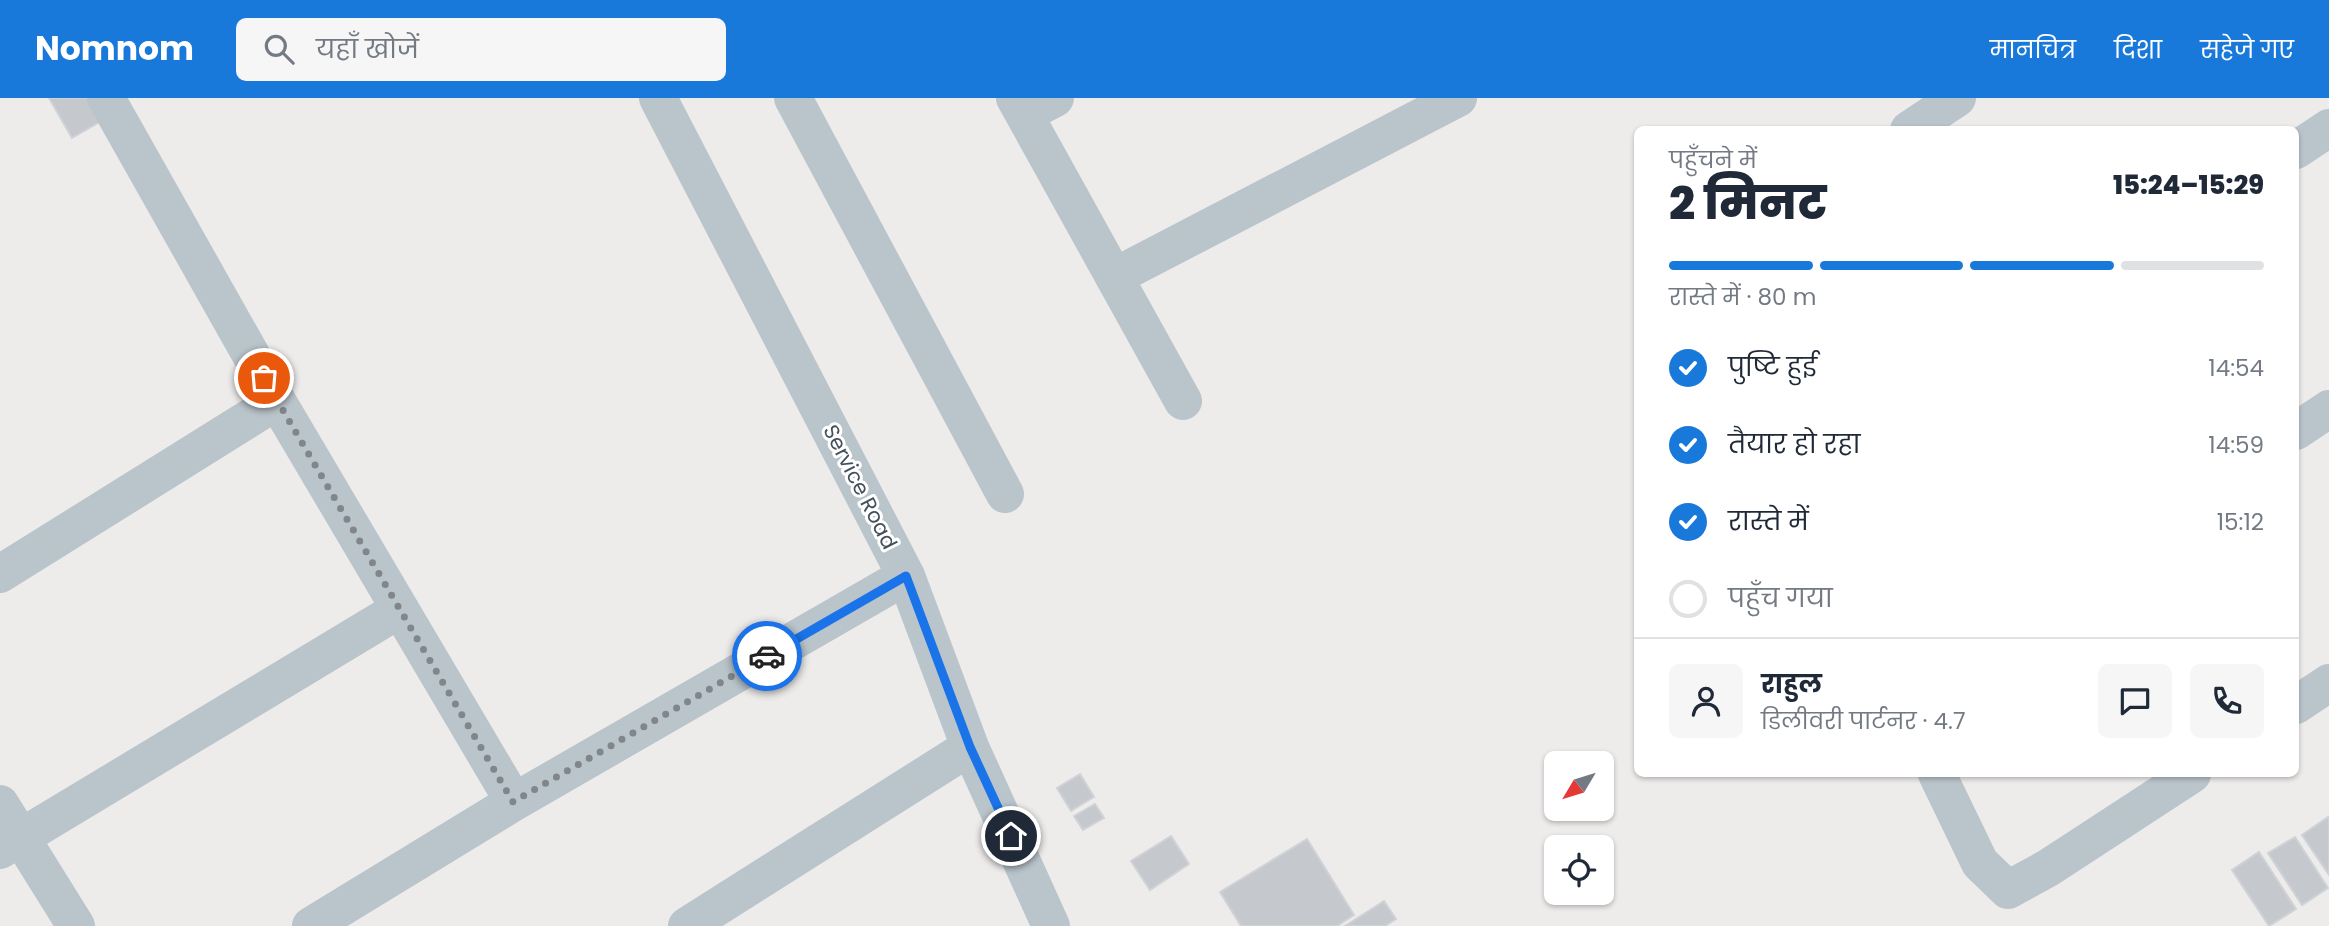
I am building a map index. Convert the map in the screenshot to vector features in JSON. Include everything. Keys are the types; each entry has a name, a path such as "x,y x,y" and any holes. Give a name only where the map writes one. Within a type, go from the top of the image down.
{"street":[{"path":"106,98 277,401 513,802"},
{"path":"793,98 1005,494"},
{"path":"1114,276 1458,98"},
{"path":"1915,126 1957,98"},
{"path":"1032,103 1114,276 1184,401"},
{"name":"Service Road","path":"671,108 906,576 970,747 1051,926"},
{"path":"2299,148 2329,128"},
{"path":"0,574 277,401"},
{"path":"2299,429 2329,409"},
{"path":"311,926 513,802 906,576"},
{"path":"10,843 400,609"},
{"path":"2299,703 2329,683"},
{"path":"687,926 970,747"},
{"path":"1938,777 1980,863 2008,890 2048,868 2187,777"},
{"path":"0,804 10,843 76,926"}],"building":[{"path":"49,98 93,98 105,119 72,138"},
{"path":"1080,774 1094,797 1071,811 1057,788"},
{"path":"1095,804 1104,818 1083,830 1074,816"},
{"path":"2328,817 2329,819 2329,875 2302,835"},
{"path":"1171,836 1189,864 1150,890 1131,861"},
{"path":"2295,837 2328,888 2302,905 2268,853"},
{"path":"1307,839 1354,915 1337,926 1241,926 1220,892"},
{"path":"2259,852 2296,909 2269,926 2232,870"},
{"path":"1384,901 1396,919 1385,926 1345,926"}],"way so far":[{"path":"264,378 513,802 767,656"}],"route":[{"path":"767,656 906,576 970,747 1011,836"}]}
